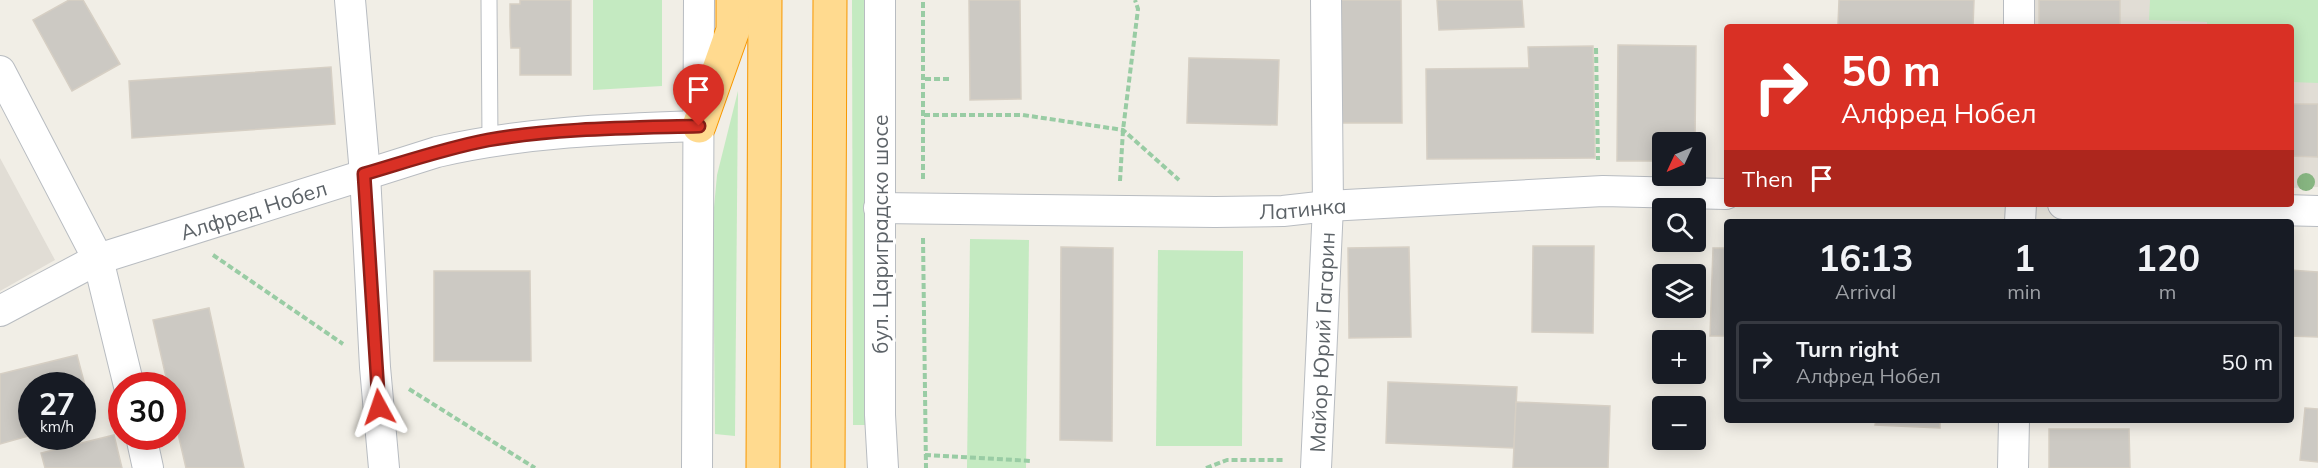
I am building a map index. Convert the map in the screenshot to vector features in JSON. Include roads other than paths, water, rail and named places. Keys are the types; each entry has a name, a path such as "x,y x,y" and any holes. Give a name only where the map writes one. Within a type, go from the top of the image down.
{"highway":[{"path":"699,126 733,30 733,0"},
{"path":"763,468 765,0"},
{"path":"828,468 830,0"}],"street":[{"path":"351,0 375,367 384,468"},
{"path":"697,468 699,0"},
{"name":"бул. Цариградско шосе","path":"880,0 880,415 884,468"},
{"name":"Майор Юрий Гагарин","path":"1316,464 1328,206 1326,0"},
{"path":"2019,0 2019,24"},
{"path":"0,71 98,259 126,372"},
{"name":"Алфред Нобел","path":"0,311 98,259 437,152 489,140 592,130 699,126"},
{"name":"Латинка","path":"879,208 1283,211 1328,206 1603,191 1724,194"},
{"path":"2172,207 2318,211"},
{"path":"2013,468 2014,423"},
{"path":"144,450 148,468"}],"lane":[{"path":"489,0 489,140"}]}
